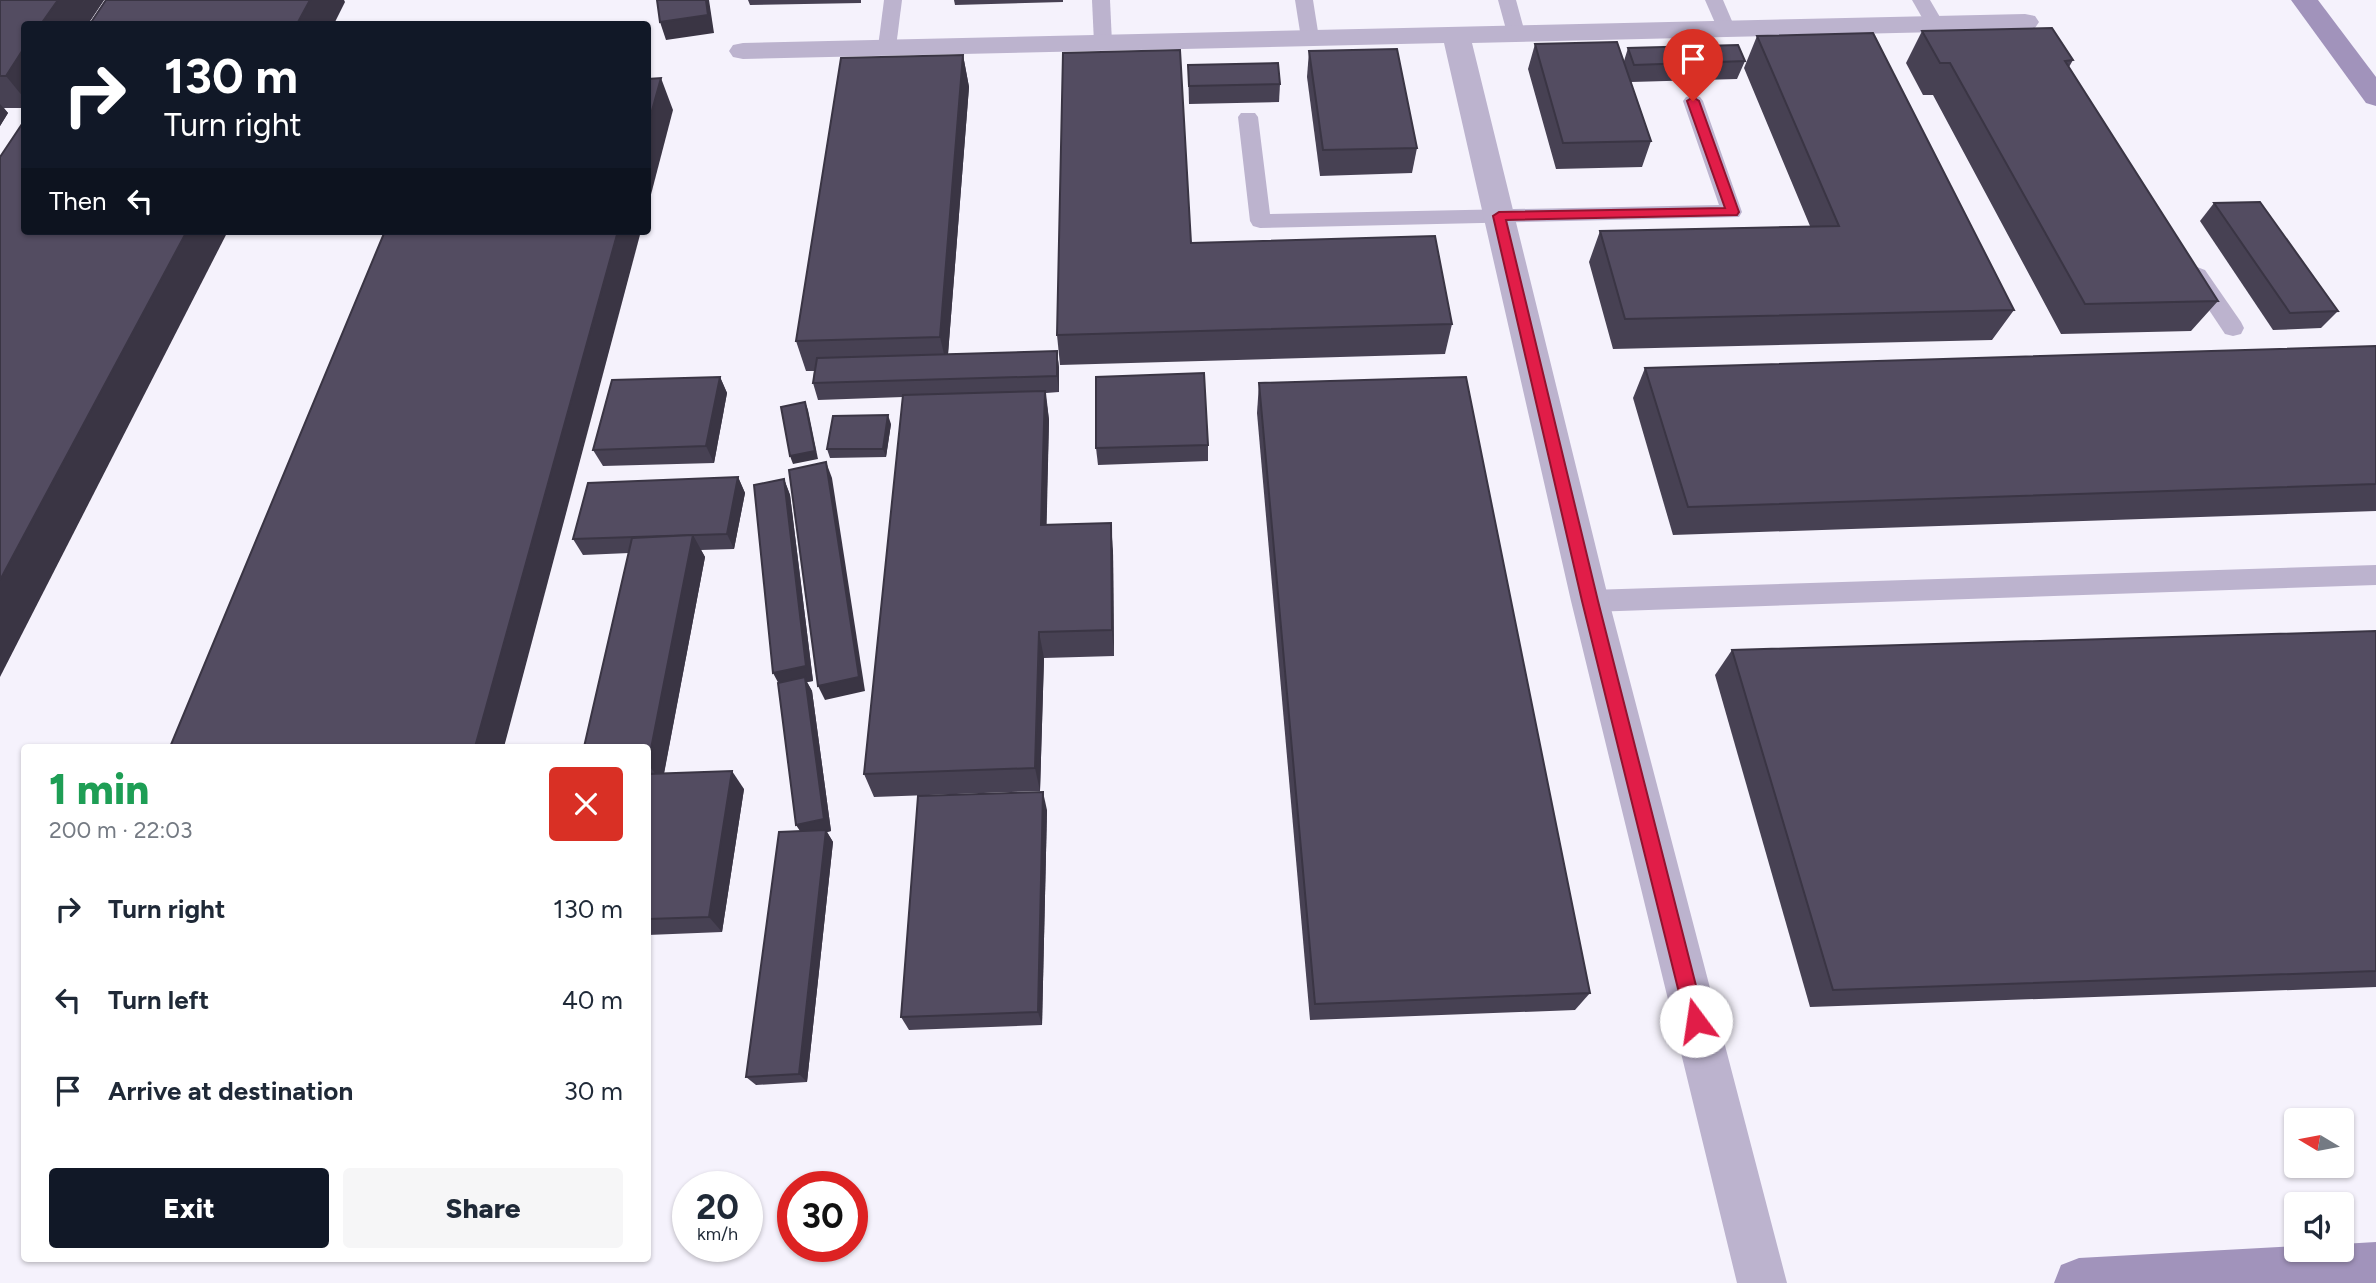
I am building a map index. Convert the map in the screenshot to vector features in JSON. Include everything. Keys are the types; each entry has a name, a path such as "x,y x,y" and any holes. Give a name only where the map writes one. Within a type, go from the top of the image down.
{"main road":[{"path":"2304,0 2376,97"},
{"path":"2079,1283 2376,1268"}],"street":[{"path":"743,51 1726,28 1928,12 2025,22"},
{"path":"1456,34 1590,601 1762,1283"}],"lane":[{"path":"887,47 893,0"},
{"path":"1101,0 1103,43"},
{"path":"1304,0 1310,38"},
{"path":"1507,0 1516,33"},
{"path":"1714,0 1726,28"},
{"path":"2025,22 2040,44"},
{"path":"1248,117 1260,221 1732,212 1693,101"},
{"path":"2186,260 2233,328"},
{"path":"1590,601 2376,575"}],"building":[{"path":"0,0 58,0 43,21 21,21 21,53 6,76 0,76"},
{"path":"106,0 310,0 299,21 92,21"},
{"path":"657,0 706,0 708,15 660,22"},
{"path":"2052,28 2073,60 2065,61 2218,301 2085,304 1950,63 1940,63 1922,31"},
{"path":"1873,33 2014,310 1625,319 1600,231 1839,226 1757,36"},
{"path":"1617,42 1651,141 1563,143 1535,44"},
{"path":"1738,45 1745,61 1634,65 1628,48"},
{"path":"1397,49 1417,148 1323,150 1309,51"},
{"path":"1180,50 1191,243 1435,236 1452,324 1057,335 1063,53"},
{"path":"963,55 940,337 796,341 841,58"},
{"path":"1278,63 1280,84 1189,86 1188,65"},
{"path":"661,78 651,114 651,79"},
{"path":"21,126 21,235 185,235 0,580 0,157"},
{"path":"2260,202 2338,311 2290,313 2214,203"},
{"path":"383,235 617,235 476,744 171,744"},
{"path":"2376,346 2376,484 1688,507 1645,368"},
{"path":"1057,351 1057,376 813,383 817,358"},
{"path":"1204,373 1208,445 1096,448 1096,377"},
{"path":"720,377 706,446 593,450 612,380"},
{"path":"1466,377 1590,993 1315,1004 1259,383"},
{"path":"1045,391 1041,525 1111,523 1112,630 1039,632 1035,768 864,774 903,395"},
{"path":"805,402 815,451 790,456 781,407"},
{"path":"888,415 883,449 827,449 833,416"},
{"path":"826,462 859,677 818,686 789,470"},
{"path":"738,477 727,534 573,539 588,483"},
{"path":"784,479 806,666 773,673 754,485"},
{"path":"693,535 651,749 651,744 585,744 632,538"},
{"path":"2376,631 2376,971 1833,990 1732,650"},
{"path":"805,677 824,819 796,825 778,683"},
{"path":"732,771 709,917 651,919 651,774"},
{"path":"1043,792 1038,1012 901,1017 918,796"},
{"path":"826,830 799,1074 746,1077 779,832"}],"route":[{"path":"1693,101 1732,212 1499,216 1590,601 1696,1021"}]}
